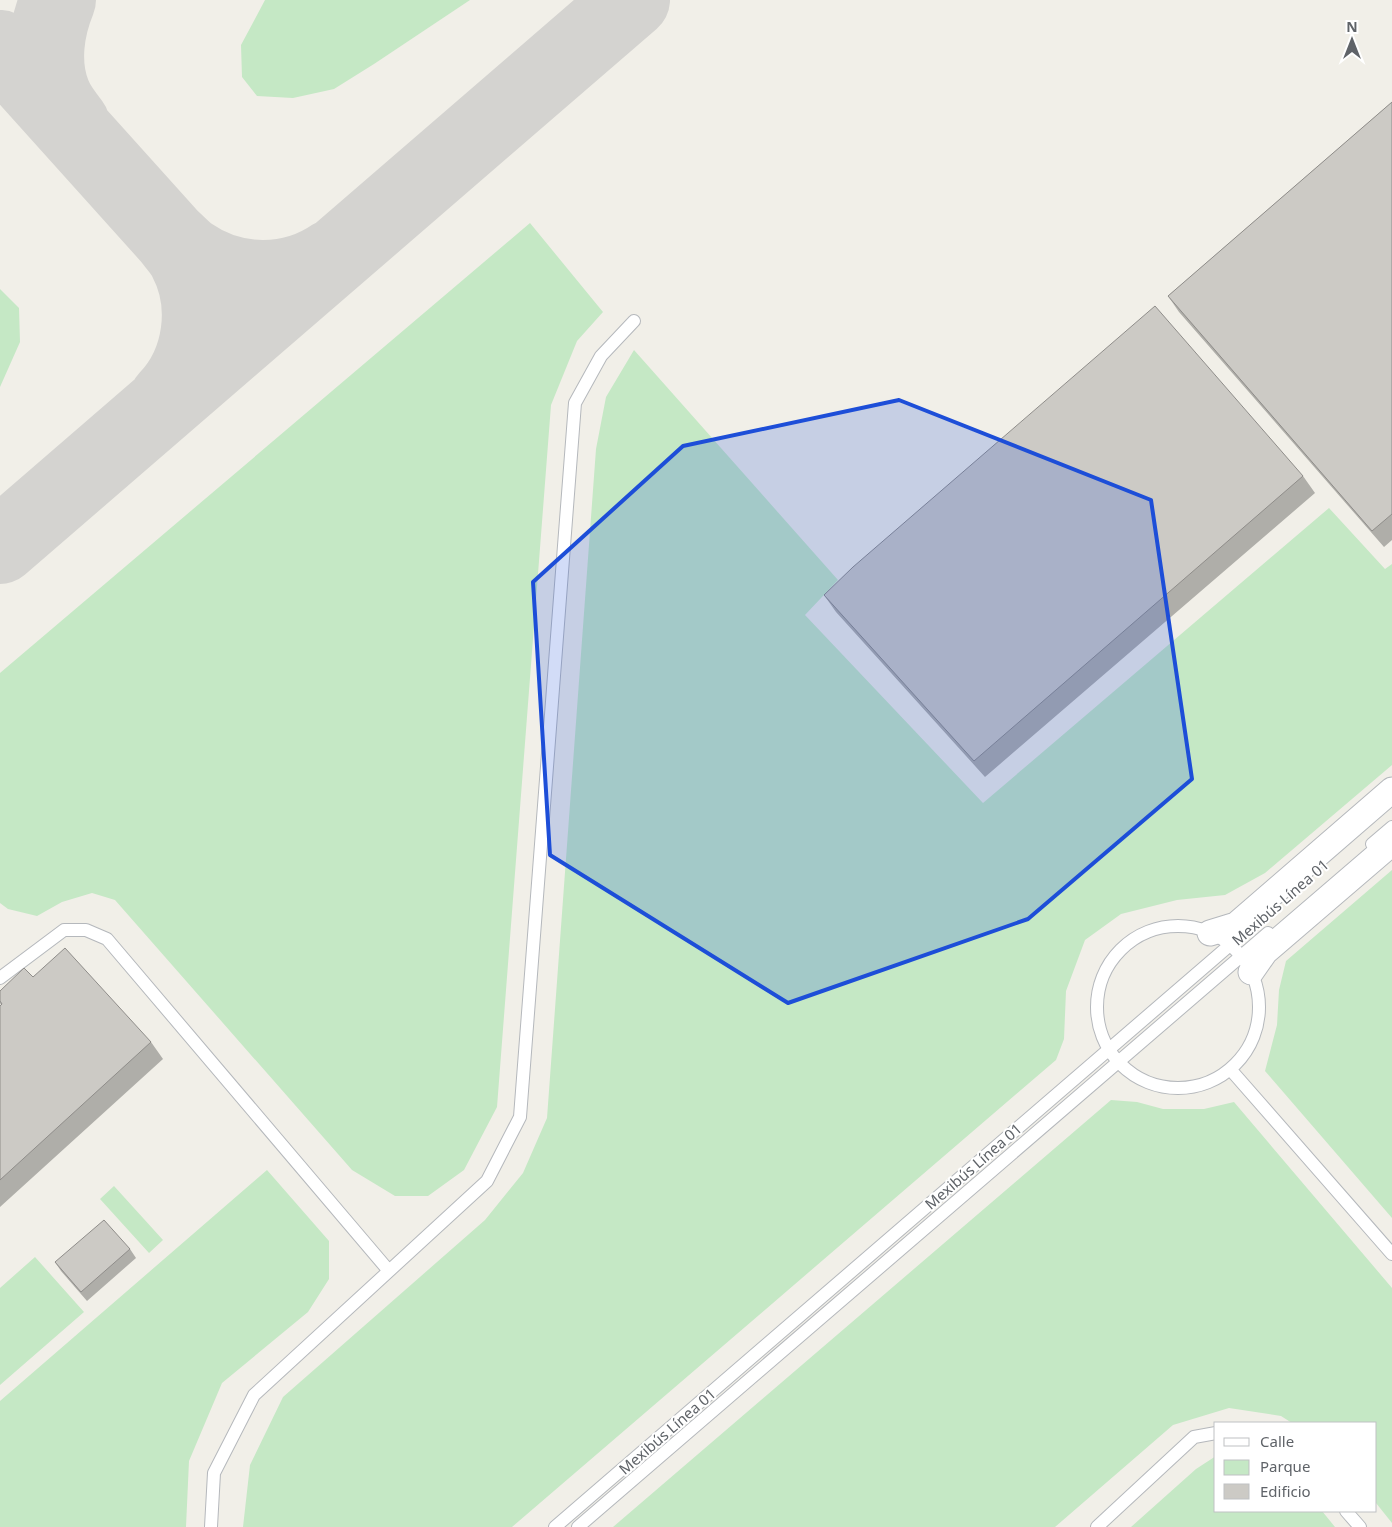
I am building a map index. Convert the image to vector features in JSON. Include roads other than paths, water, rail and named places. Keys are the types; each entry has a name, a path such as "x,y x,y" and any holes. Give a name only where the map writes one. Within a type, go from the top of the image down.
{"street":[{"path":"1220,938 1392,790"},
{"path":"1246,964 1266,952 1392,843"}],"lane":[{"path":"211,1527 214,1473 254,1395 487,1181 520,1117 575,403 601,356 634,321"},
{"name":"Mexibús Línea 01","path":"555,1527 1108,1050 1220,938 1392,805"},
{"name":"Mexibús Línea 01","path":"578,1527 1118,1062 1246,964 1392,827"},
{"path":"1172,925 1200,928 1220,938 1246,964 1257,985 1260,1013 1254,1039 1239,1061 1219,1077 1195,1087 1169,1088 1143,1081 1118,1062 1108,1050 1097,1021 1096,995 1104,970 1121,948 1144,932 1172,925"},
{"path":"0,978 64,930 86,930 108,939 389,1271"},
{"path":"1230,1069 1392,1254"},
{"path":"1098,1527 1194,1437 1214,1434"},
{"path":"1347,1512 1360,1527"}]}
